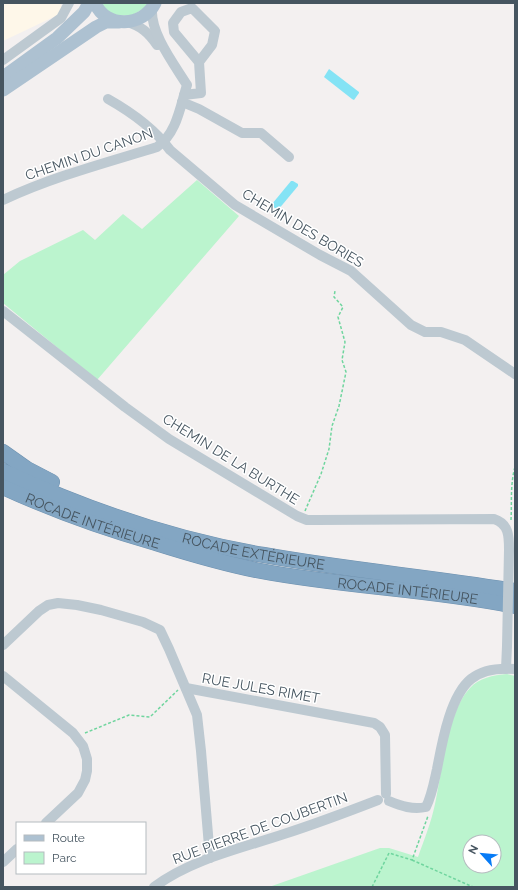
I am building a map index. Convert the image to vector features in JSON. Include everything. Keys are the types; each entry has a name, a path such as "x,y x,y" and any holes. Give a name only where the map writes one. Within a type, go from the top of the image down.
{"highway":[{"path":"3,452 27,470 45,479 160,530"},
{"name":"ROCADE EXTÉRIEURE","path":"3,470 61,496 106,513 209,544 262,555 345,569 459,582 515,591"},
{"name":"ROCADE INTÉRIEURE","path":"3,487 54,510 100,527 190,554 261,571 515,606"},
{"path":"3,494 54,510"}],"main road":[{"path":"3,77 57,38 84,12 89,3"},
{"path":"95,3 103,14 110,19 123,22"},
{"path":"3,90 96,27 106,22 137,20 146,15 153,5"}],"street":[{"path":"3,60 61,18 69,3"},
{"path":"153,5 152,16 156,32 186,85 183,98"},
{"path":"183,98 201,93 199,62 174,32 173,23 181,12 192,8 215,31 212,45 199,62"},
{"path":"123,22 144,29 152,37 165,57 178,82 183,98 199,109 242,133 261,133 289,157"},
{"name":"CHEMIN DU CANON","path":"3,200 24,190 157,147 165,142 173,129 183,98"},
{"name":"CHEMIN DES BORIES","path":"108,99 127,110 146,124 165,142 170,150 235,205 320,255 351,271 411,325 425,332 441,332 465,340 515,374"},
{"name":"CHEMIN DE LA BURTHE","path":"3,310 125,407 169,439 285,510 302,518 307,520 494,519 504,524"},
{"path":"384,798 406,807 418,809 426,807 431,797 444,733 454,703 462,689 472,678 478,675 495,669 510,669 507,646 509,550 508,532 504,524"},
{"name":"RUE JULES RIMET","path":"3,645 39,611 48,605 58,603 76,605 143,622 160,630 170,649 185,686 374,723 380,727 385,735 384,798"},
{"path":"3,676 75,737 83,746 87,759 87,770 78,793 47,822"},
{"path":"185,686 197,715 202,751 210,858"},
{"name":"RUE PIERRE DE COUBERTIN","path":"154,887 175,873 189,866 294,831 384,798"},
{"path":"3,862 16,850"}],"path":[{"path":"302,518 321,474 329,449 332,426 339,406 346,372 342,360 345,342 338,317 343,307 334,297 335,291"},
{"path":"504,524 511,520 510,494 515,467"},
{"path":"75,737 129,714 150,717 185,686"},
{"path":"412,860 428,815 426,807"},
{"path":"372,887 389,853 412,860 473,887"}],"shaded area":[{"path":"3,3 61,3 62,13 3,41"}],"green space":[{"path":"101,3 148,3 146,7 131,16 114,15 106,10"},
{"path":"197,180 239,216 97,380 3,303 3,275 20,261 83,230 95,240 123,214 142,229"},
{"path":"507,674 515,676 515,887 269,887 380,848 389,848 418,857 433,811 446,743 456,712 462,699 470,688 478,682 492,676"}],"water":[{"path":"329,69 359,92 354,100 324,77"},
{"path":"291,181 298,184 298,186 278,210 272,206 272,204"}]}
